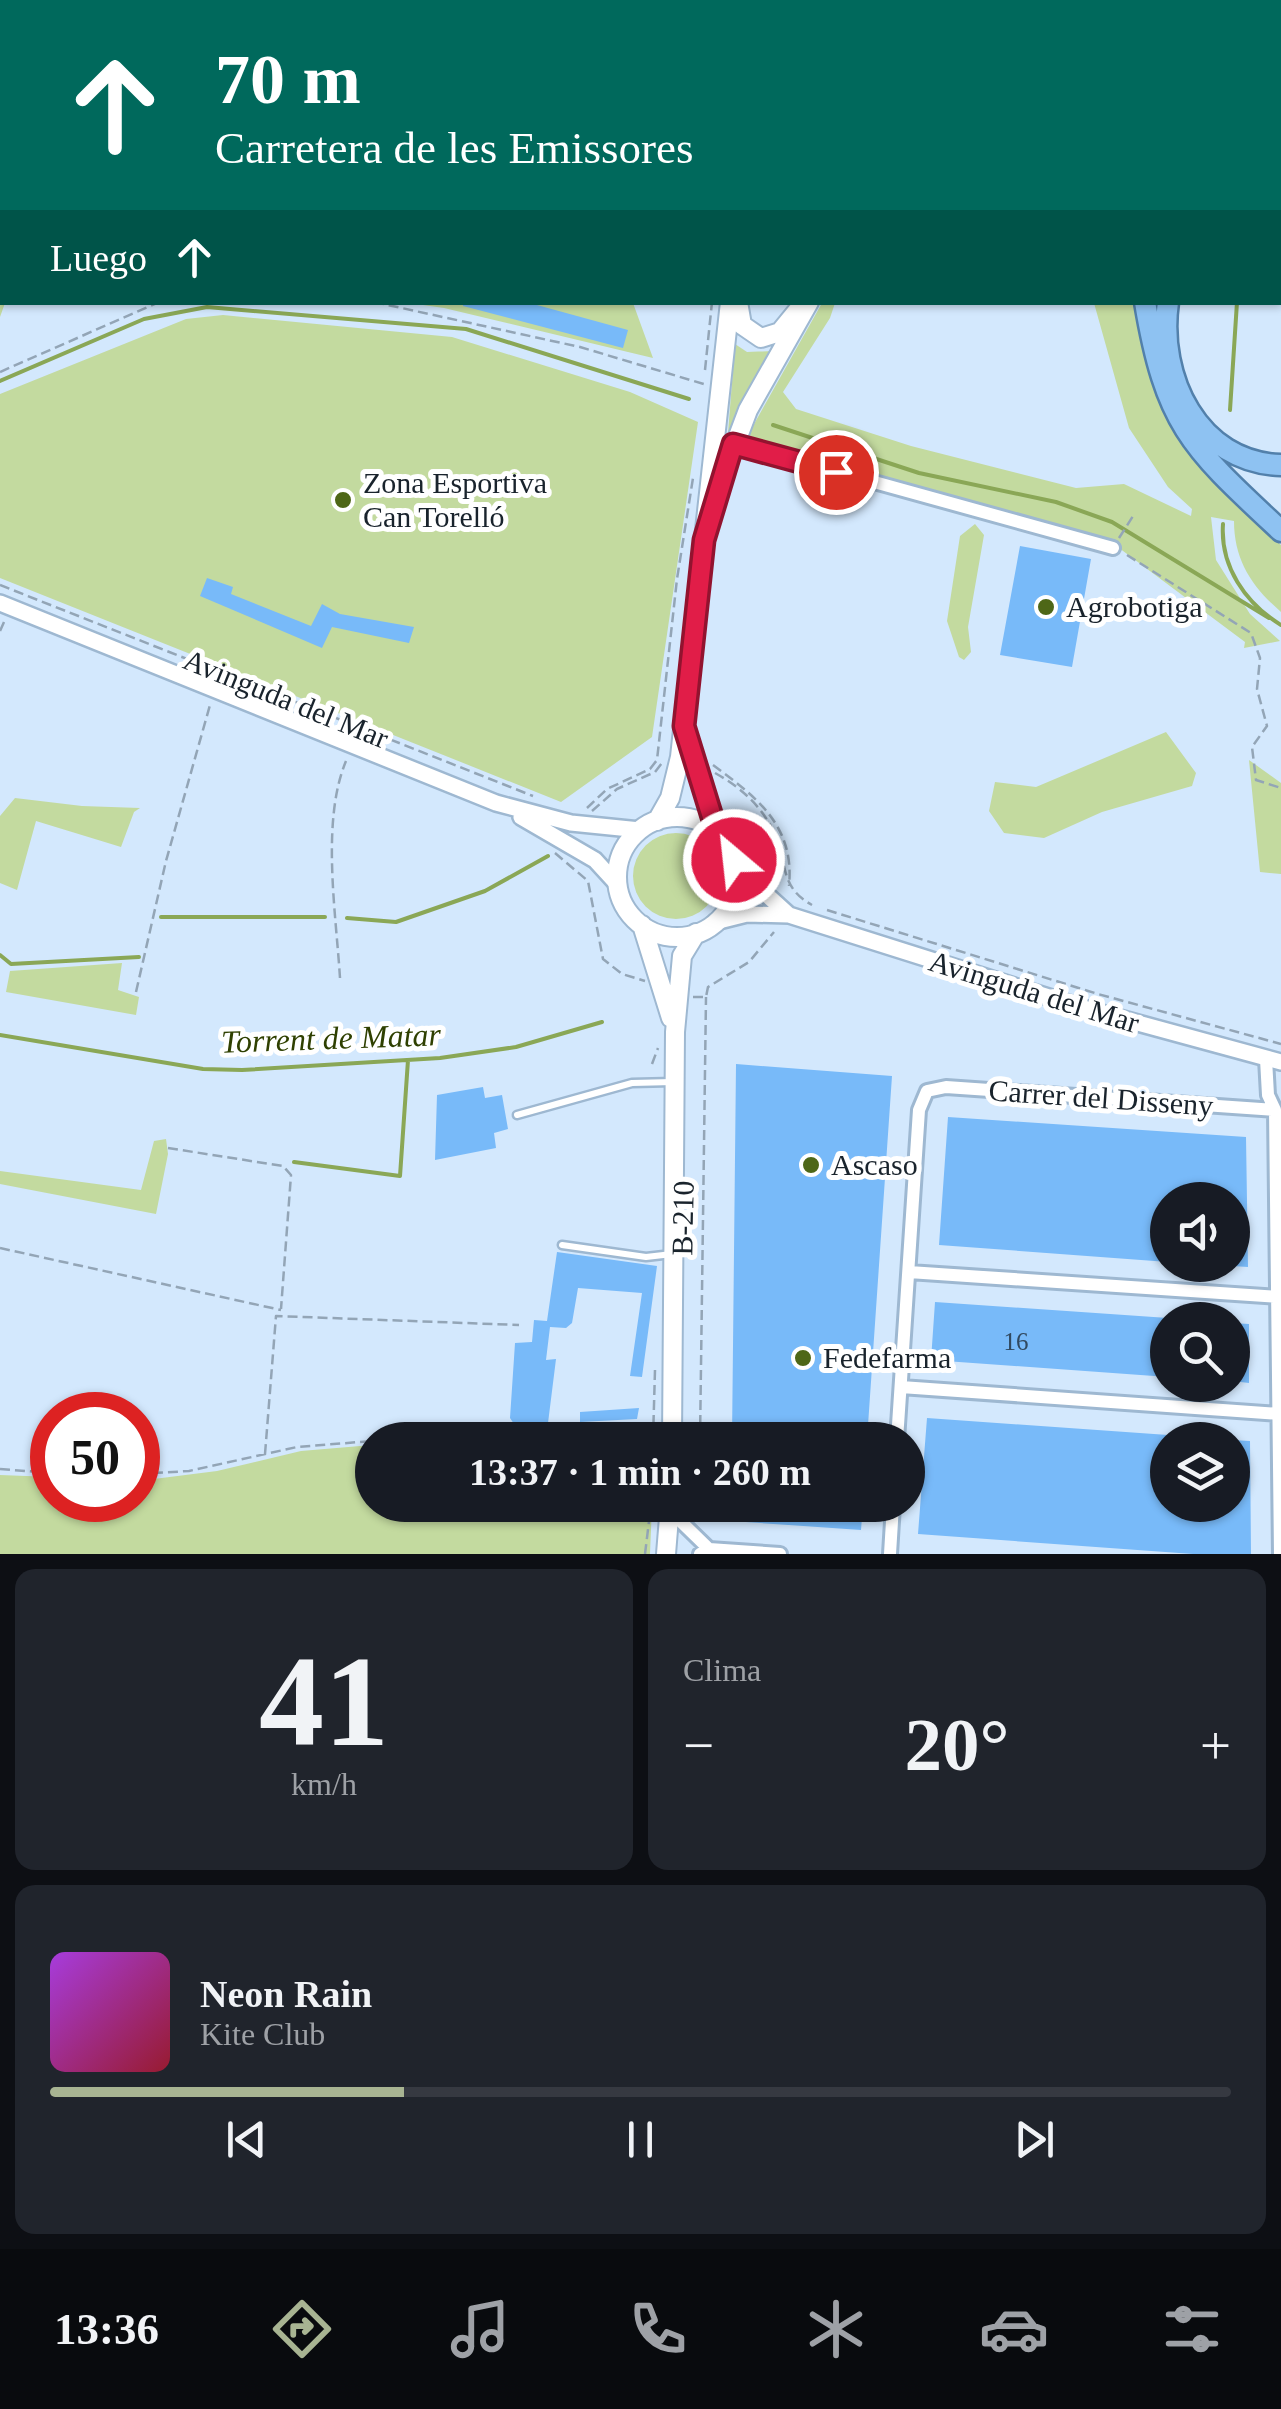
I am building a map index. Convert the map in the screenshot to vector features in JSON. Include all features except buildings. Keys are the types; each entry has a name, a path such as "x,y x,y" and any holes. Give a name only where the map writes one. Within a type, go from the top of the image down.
{"highway":[{"path":"1146,305 1166,395 1183,430 1212,466 1281,531"},
{"path":"1168,305 1166,336 1174,376 1198,426 1230,452 1266,465 1281,465"}],"main road":[{"path":"618,884 622,854 670,798 684,726 704,540 713,386 729,305"},
{"path":"739,305 742,325 761,338 780,332 803,305"},
{"path":"704,540 733,444 804,305"},
{"path":"642,925 668,936 696,933 715,922 732,897 735,866 729,848 717,833 684,726"},
{"path":"648,825 692,819 717,833"},
{"name":"B-210","path":"618,884 624,905 642,925 675,1032"},
{"name":"B-210","path":"672,1422 675,1032 682,956 696,933"},
{"path":"664,1522 666,1554"}],"street":[{"path":"733,444 1113,548"},
{"name":"Avinguda del Mar","path":"0,603 496,803 571,824 648,825"},
{"name":"Avinguda del Mar","path":"496,803 595,860 618,884"},
{"name":"Avinguda del Mar","path":"735,866 784,921"},
{"name":"Avinguda del Mar","path":"715,922 747,914 784,921 1274,1061"},
{"path":"1274,1061 1268,1095 1278,1106 1280,1554"},
{"name":"Carrer del Disseny","path":"908,1272 919,1110 928,1091 946,1087 1278,1106"},
{"path":"899,1422 908,1272 1278,1297"},
{"path":"901,1388 1279,1414"},
{"path":"677,1522 705,1552 780,1554"},
{"path":"890,1554 892,1522"}],"lane":[{"path":"517,1114 632,1083 674,1082"},
{"path":"562,1246 646,1257 674,1253"}],"path":[{"path":"0,372 151,305"},
{"path":"388,305 580,347 713,386 712,305"},
{"path":"582,811 616,783 650,769 658,755 677,579 696,465"},
{"path":"1122,534 1135,513"},
{"path":"1113,548 1251,634 1260,658 1257,690 1267,726 1252,746 1256,780 1281,788"},
{"name":"Avinguda del Mar","path":"0,585 546,801"},
{"path":"136,992 166,861 214,690"},
{"path":"340,978 334,883 336,785 352,746"},
{"path":"658,755 666,756"},
{"path":"587,815 616,788 655,772 664,762 658,755"},
{"path":"707,764 745,786 772,816 785,848 789,883 795,895 821,910"},
{"path":"556,849 559,860 588,880 602,959 622,974 650,985"},
{"name":"Avinguda del Mar","path":"831,910 1049,980 1281,1044"},
{"path":"686,996 706,997 708,987 749,962 784,921"},
{"name":"B-210","path":"700,1422 706,997"},
{"path":"168,1148 283,1166 291,1176 280,1316"},
{"path":"0,1248 281,1310"},
{"path":"265,1454 276,1316 519,1325"},
{"path":"160,1473 355,1443"},
{"path":"0,1469 30,1471"},
{"path":"646,1554 658,1522"}],"green space":[{"path":"423,305 634,305 653,358"},
{"path":"821,305 834,305 783,392 796,409 911,446 1076,488 1124,484 1191,516 1192,509 1168,487 1129,428 1095,305 1138,305 1156,389 1177,435 1218,486 1281,545 1281,612 1247,572 1237,548 1234,521 1211,517 1216,560 1250,614 1280,641 1244,648 1245,642 1107,539 754,443 749,433"},
{"name":"Zona Esportiva Can Torelló","path":"223,315 452,337 630,392 698,422 652,737 561,802 0,578 0,394 186,319"},
{"path":"735,344 747,352 774,351 747,392 728,433"},
{"path":"975,524 984,535 968,627 971,652 964,660 959,657 947,621 960,536"},
{"path":"1166,732 1196,773 1192,786 1102,812 1044,838 1004,833 989,811 995,782 1036,787"},
{"path":"1249,760 1281,783 1281,874 1260,872"},
{"path":"15,798 140,808 134,812 121,847 36,821 17,890 0,883 0,816"},
{"path":"676,833 700,840 712,852 719,876 712,900 700,912 676,919 652,912 640,900 633,876 640,852 652,840"},
{"path":"122,963 118,990 139,997 136,1015 6,992 10,971"},
{"path":"166,1139 168,1154 156,1214 0,1184 0,1171 141,1190 154,1141"},
{"path":"355,1446 355,1522 651,1522 650,1554 0,1554 0,1475 30,1476 30,1522 160,1522 160,1478 217,1471 301,1451"}],"waterway":[{"path":"1230,410 1237,305"},
{"path":"0,381 144,319 207,307 466,329 689,399"},
{"path":"773,425 919,473 1056,502 1112,522 1269,618"},
{"path":"1223,524 1226,554 1237,582 1256,606 1281,625"},
{"path":"347,918 396,922 485,891 548,856"},
{"path":"161,917 325,917"},
{"path":"0,955 11,964 139,957"},
{"name":"Torrent de Matar","path":"0,1035 203,1069 242,1070 440,1058 516,1047 602,1022"},
{"path":"294,1162 400,1176 408,1060"}],"place":[{"name":"Zona Esportiva Can Torelló","path":"343,500"},
{"name":"Agrobotiga","path":"1046,607"},
{"name":"Ascaso","path":"811,1165"},
{"name":"Fedefarma","path":"803,1358"}],"route":[{"path":"734,860 717,833 684,726 704,540 733,444 836,472"}]}
